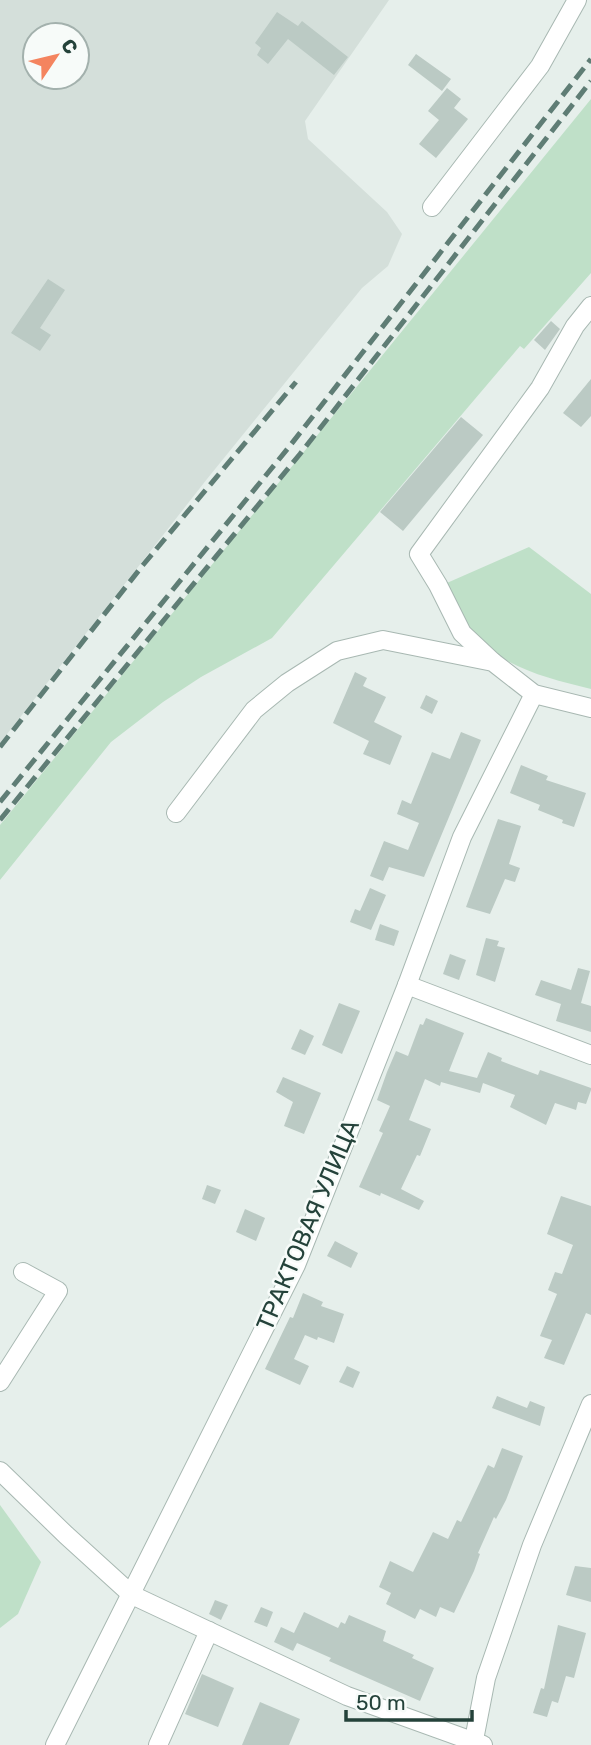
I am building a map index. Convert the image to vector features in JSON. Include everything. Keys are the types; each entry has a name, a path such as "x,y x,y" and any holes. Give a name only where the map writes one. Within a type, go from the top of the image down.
{"street":[{"path":"432,207 540,66 577,0"},
{"path":"591,306 575,326 540,388 419,554 438,584 462,634 493,662 534,694 591,708"},
{"path":"176,813 254,710 287,683 337,651 383,640 493,662"},
{"name":"ТРАКТОВАЯ УЛИЦА","path":"55,1745 296,1265 407,985 462,837 534,694"},
{"path":"407,985 591,1055"},
{"path":"0,1382 58,1291 23,1272"},
{"path":"0,1471 132,1595 346,1696 476,1744 486,1678 532,1545 591,1404"},
{"path":"158,1745 209,1631"}],"shaded area":[{"path":"0,0 389,0 305,121 308,139 387,212 402,234 388,266 362,288 207,479 0,743"}],"green space":[{"path":"591,99 591,273 524,349 520,346 272,638 201,677 111,742 0,880 0,825"},
{"path":"529,547 591,594 591,689 526,670 496,654 466,627 440,586"},
{"path":"0,1505 41,1562 18,1614 0,1628"}],"building":[{"path":"277,12 298,26 302,21 348,57 334,75 288,39 268,64 257,55 261,48 255,43"},
{"path":"416,54 451,79 442,91 408,65"},
{"path":"447,88 461,99 454,108 468,119 436,158 419,144 439,120 428,111"},
{"path":"48,279 65,290 40,328 51,335 40,351 11,333"},
{"path":"551,321 560,329 545,350 534,340"},
{"path":"591,379 591,416 581,427 563,413"},
{"path":"461,417 483,435 403,531 380,512"},
{"path":"355,672 367,678 363,686 386,697 374,722 402,736 390,765 363,754 369,741 333,723"},
{"path":"426,695 438,701 432,714 420,708"},
{"path":"461,732 481,740 424,877 389,867 383,881 370,876 384,841 408,850 419,823 397,814 402,800 411,804 432,752 450,759"},
{"path":"521,765 548,776 546,780 586,793 574,827 538,810 540,805 510,793"},
{"path":"498,819 521,826 509,864 520,868 515,882 505,879 490,914 466,907"},
{"path":"370,888 386,895 371,930 350,922 355,909 360,911"},
{"path":"380,924 399,931 394,946 375,940"},
{"path":"486,938 499,941 497,946 505,948 495,982 476,975"},
{"path":"450,954 466,960 459,980 443,974"},
{"path":"578,968 590,971 581,1003 591,1006 591,1032 556,1021 561,1004 535,995 541,980 571,990"},
{"path":"339,1003 360,1011 342,1054 322,1045"},
{"path":"426,1018 464,1033 449,1071 477,1078 488,1052 502,1058 501,1061 538,1075 540,1070 591,1090 586,1104 578,1102 576,1110 555,1103 546,1125 510,1107 515,1095 483,1083 480,1093 441,1082 440,1086 425,1079 409,1120 431,1129 420,1156 417,1155 401,1189 424,1201 419,1210 381,1193 380,1196 359,1187 383,1133 379,1131 390,1106 377,1100 387,1072 396,1051 408,1056 420,1024 423,1025"},
{"path":"300,1029 314,1036 305,1055 291,1049"},
{"path":"283,1077 321,1093 304,1134 284,1126 293,1102 276,1092"},
{"path":"207,1185 221,1190 215,1204 202,1199"},
{"path":"561,1196 591,1206 591,1315 586,1313 564,1365 544,1358 552,1340 540,1336 557,1294 548,1290 555,1272 562,1274 573,1245 547,1234"},
{"path":"245,1209 265,1218 256,1241 236,1232"},
{"path":"335,1241 358,1253 351,1268 327,1256"},
{"path":"303,1293 323,1302 321,1306 344,1314 334,1343 305,1335 294,1359 309,1366 300,1385 265,1369 290,1317 293,1318"},
{"path":"347,1366 360,1372 353,1388 339,1382"},
{"path":"497,1396 527,1408 530,1401 545,1407 540,1426 492,1408"},
{"path":"502,1448 523,1456 506,1500 496,1519 494,1517 478,1553 480,1554 474,1571 454,1613 440,1607 436,1617 420,1609 415,1619 386,1604 391,1593 379,1587 390,1561 413,1572 433,1532 448,1539 457,1520 461,1522 488,1465 494,1468"},
{"path":"575,1566 591,1568 591,1602 566,1595"},
{"path":"215,1600 228,1605 221,1620 209,1614"},
{"path":"261,1607 273,1612 267,1627 254,1622"},
{"path":"304,1612 338,1628 341,1622 345,1624 349,1615 386,1631 383,1641 414,1655 412,1658 434,1668 420,1701 329,1661 331,1658 297,1643 293,1651 274,1642 281,1627 294,1633"},
{"path":"558,1625 586,1633 574,1678 566,1676 558,1703 552,1701 547,1717 533,1713 541,1688 544,1689"},
{"path":"202,1674 234,1688 218,1727 185,1714"},
{"path":"260,1702 300,1719 289,1745 242,1745"}],"railway":[{"path":"0,802 289,447 591,59"},
{"path":"0,820 300,454 591,81"},
{"path":"0,747 143,565 296,382"}]}
